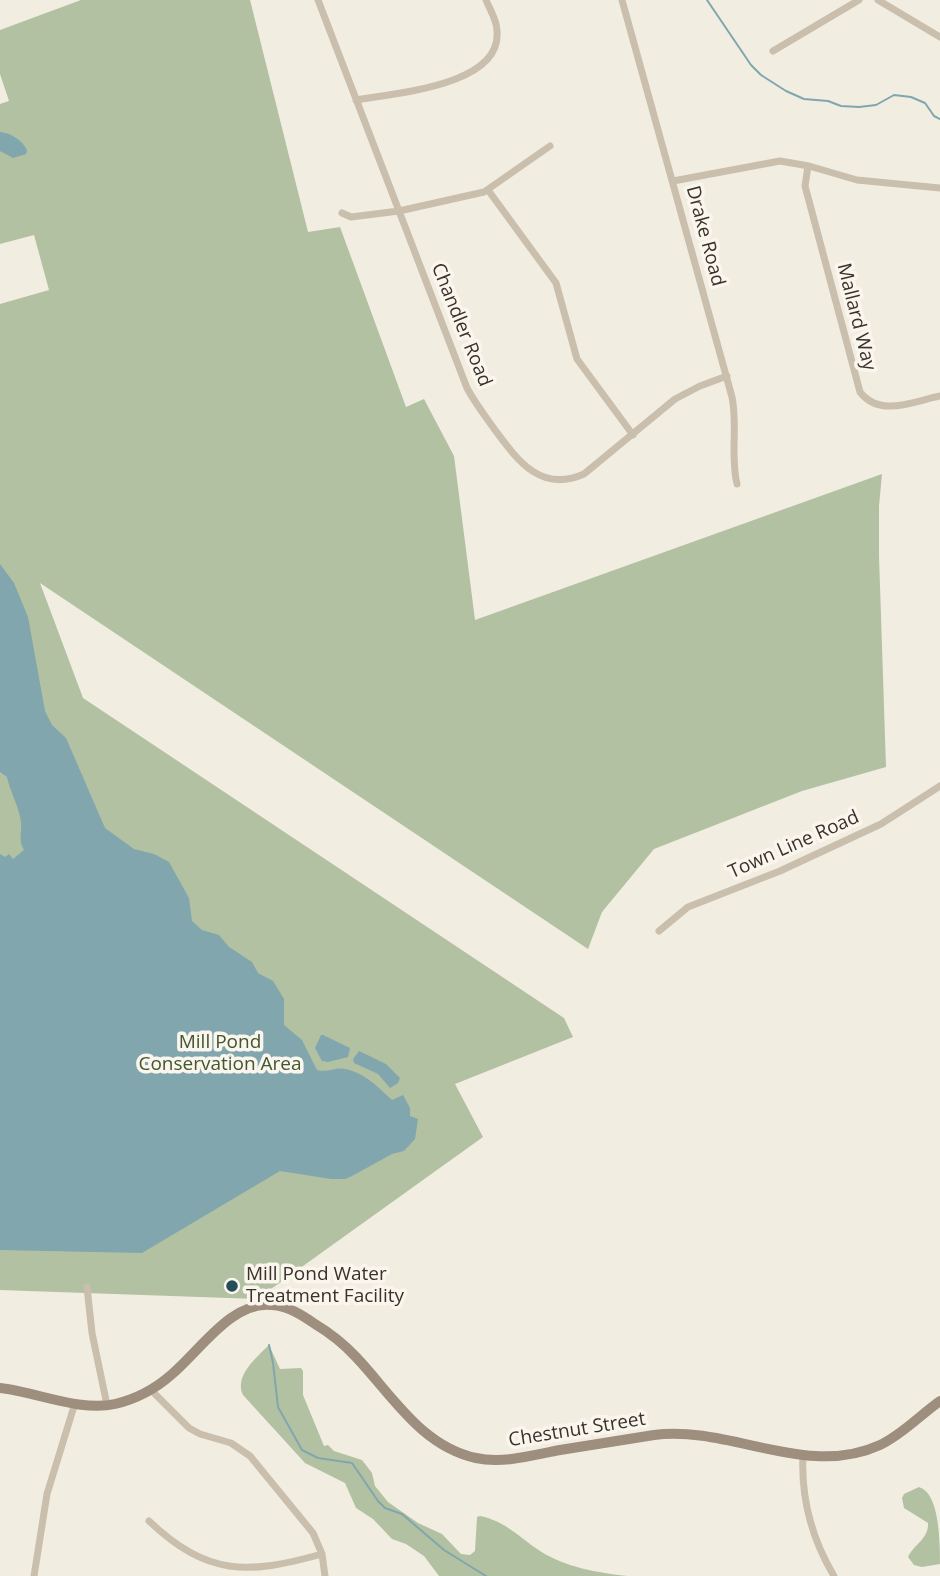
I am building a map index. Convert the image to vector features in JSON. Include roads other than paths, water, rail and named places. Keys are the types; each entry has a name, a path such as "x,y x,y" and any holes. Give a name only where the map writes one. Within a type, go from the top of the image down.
{"street":[{"name":"Chandler Road","path":"318,0 467,388 522,464 544,477 559,480 575,478 589,472 675,399 727,376"},
{"path":"356,100 437,85 480,67 493,53 497,38 496,23 486,0"},
{"name":"Drake Road","path":"622,0 727,376 736,419 734,468 737,484"},
{"path":"773,51 859,0"},
{"path":"878,0 940,37"},
{"path":"342,213 351,217 399,211 488,191 551,146"},
{"path":"674,181 769,162 785,162 846,178 940,188"},
{"name":"Mallard Way","path":"808,166 806,187 860,392 869,401 884,407 940,396"},
{"path":"488,191 556,283 577,359 633,435"},
{"name":"Town Line Road","path":"659,931 693,905 758,881 881,824 940,786"},
{"path":"87,1287 92,1333 107,1405"},
{"name":"Chestnut Street","path":"151,1390 171,1375 232,1317 244,1309 270,1304 288,1309 323,1329 350,1351 417,1426 452,1449 475,1458 508,1459 670,1433 697,1435 803,1455 836,1457 876,1447 902,1432 940,1401"},
{"path":"0,1388 75,1403 107,1405 151,1390 189,1428 231,1443 250,1456 308,1526 322,1554 325,1576"},
{"path":"34,1576 47,1494 75,1403"},
{"path":"803,1455 803,1481 809,1515 818,1544 834,1576"},
{"path":"149,1521 174,1545 212,1565 244,1570 261,1569 322,1554"}],"water":[{"path":"0,132 19,140 27,150 26,154 13,158 0,151"},
{"path":"0,564 14,583 28,617 45,711 52,725 66,738 105,828 134,849 154,854 169,862 189,898 192,921 202,930 219,935 229,947 252,962 258,973 273,981 284,999 284,1025 302,1040 317,1070 352,1071 371,1081 392,1100 403,1095 410,1108 410,1116 418,1119 415,1139 404,1151 392,1154 345,1179 280,1171 142,1253 0,1250 0,854 5,857 9,854 13,859 24,850 18,810 7,777 0,772"},
{"path":"321,1035 350,1048 348,1057 322,1061 315,1048"},
{"path":"359,1051 386,1064 400,1078 398,1083 390,1088 378,1074 354,1063 353,1059"}],"waterway":[{"path":"707,0 751,65 786,91 804,99 859,107 876,105 894,95 911,97 925,103 934,116 940,119"},
{"path":"269,1345 278,1407 302,1450 318,1458 352,1463 385,1508 402,1514 444,1550 486,1576"}],"place":[{"name":"Mill Pond Water Treatment Facility","path":"232,1286"}],"park label":[{"name":"Mill Pond Conservation Area","path":"220,1054"}]}
